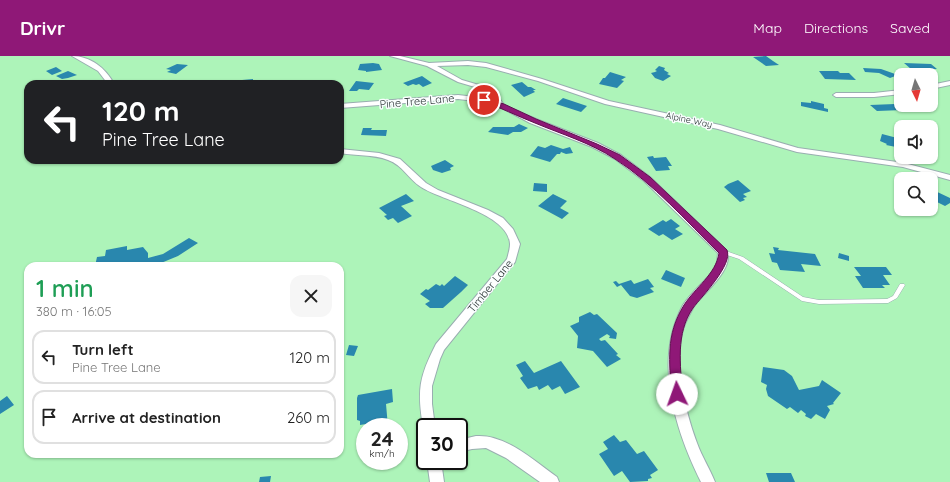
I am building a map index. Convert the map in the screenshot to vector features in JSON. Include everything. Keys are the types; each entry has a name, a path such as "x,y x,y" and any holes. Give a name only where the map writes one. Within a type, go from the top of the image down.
{"street":[{"path":"75,56 99,68 106,73 109,80"},
{"path":"393,56 429,65 460,81 487,89 492,92 502,106"},
{"name":"Alpine Way","path":"429,65 468,63 486,65 540,80 607,103 720,127 797,150 828,156 890,162 925,170 950,178"},
{"path":"938,86 950,83"},
{"path":"836,95 874,95 894,93"},
{"name":"Pine Tree Lane","path":"344,106 458,97 478,99 502,106 595,145 618,157 647,179 724,252"},
{"name":"Timber Lane","path":"344,151 359,154 380,155 399,161 408,168 412,175 422,185 464,202 490,215 507,226 513,234 516,242 516,252 512,260 440,347 426,376 424,397 428,418"},
{"path":"708,482 689,438 677,394 674,343 679,326 688,308 722,264 724,252"},
{"path":"468,443 485,442 498,446 552,482"}],"lane":[{"path":"724,252 741,258 802,299 819,302 888,301 895,297 902,285"}],"green space":[{"path":"0,56 950,56 950,482 0,482"}],"building":[{"path":"766,56 779,65 766,66 753,57"},
{"path":"904,63 931,64 936,68 910,68"},
{"path":"177,64 188,65 176,74 167,72 171,70 166,69"},
{"path":"360,64 379,64 382,70 366,72 358,70"},
{"path":"659,66 665,68 664,70 669,73 667,74 671,76 663,81 655,78 651,73 657,71 655,70"},
{"path":"56,67 62,71 52,75 46,71"},
{"path":"863,68 881,69 894,74 894,76 890,78 879,73 865,72"},
{"path":"68,71 77,75 62,79 56,76"},
{"path":"819,71 838,71 840,73 849,73 856,80 825,79"},
{"path":"610,72 626,77 621,80 624,81 617,88 599,84"},
{"path":"422,76 432,83 423,87 419,84 408,86 403,83"},
{"path":"356,81 374,83 369,90 359,89 357,91 349,91"},
{"path":"522,82 528,87 536,90 533,90 535,92 524,97 511,85"},
{"path":"563,98 587,106 581,112 556,104"},
{"path":"811,101 824,104 824,108 828,109 828,112 801,106 801,102 811,103"},
{"path":"894,104 894,110 877,111 870,105"},
{"path":"519,124 528,128 521,132 513,132 508,135 488,132 493,127 514,127"},
{"path":"363,128 372,128 371,130 387,130 386,136 361,135"},
{"path":"882,134 894,137 894,147 886,145 887,144 880,141"},
{"path":"551,145 563,149 570,147 573,153 566,154 561,152 560,154 557,154 550,162 530,156 538,146 545,148"},
{"path":"653,156 654,158 666,157 672,166 668,166 670,170 656,171 647,157"},
{"path":"445,160 454,166 450,168 451,170 442,173 433,170 431,166"},
{"path":"738,180 751,191 743,194 747,197 743,198 745,200 740,202 724,187"},
{"path":"534,183 547,184 547,192 533,191"},
{"path":"938,192 950,198 950,203 945,206 938,202"},
{"path":"406,194 414,201 401,206 412,216 398,223 393,218 388,220 384,216 387,215 379,208"},
{"path":"553,194 567,201 560,208 569,213 562,219 538,206"},
{"path":"671,219 680,226 675,229 683,234 672,240 663,234 659,236 648,229 663,220 666,222"},
{"path":"189,238 198,243 178,256 163,262 96,262 97,257 105,256 106,250 127,246 127,250 143,247 148,253 148,258 163,254"},
{"path":"773,247 779,248 778,250 815,254 821,266 801,264 805,272 780,270 777,263 772,262 769,253 775,254"},
{"path":"839,253 849,256 849,261 838,258"},
{"path":"854,267 886,267 892,275 883,275 890,285 882,285 885,288 863,288 855,276 861,276"},
{"path":"666,270 685,278 681,287 661,279"},
{"path":"455,276 468,285 443,308 430,308 425,304 430,301 420,294 436,284 440,286 442,284 444,286"},
{"path":"648,279 654,287 650,288 654,292 637,298 630,296 621,285 617,287 613,282 616,281 619,284 631,280 634,284"},
{"path":"590,312 594,315 597,314 617,333 616,339 609,338 610,336 607,334 599,339 601,341 605,340 618,354 616,355 621,359 607,367 593,351 577,348 578,336 570,326 579,322 579,317"},
{"path":"349,345 358,346 354,356 346,355"},
{"path":"525,361 534,373 561,361 580,387 565,394 560,386 552,390 548,385 539,390 537,386 528,389 520,378 523,376 516,365"},
{"path":"763,367 784,370 792,376 799,390 819,386 822,380 841,393 833,403 834,404 827,406 830,410 825,419 816,414 811,419 805,416 806,414 801,410 798,413 790,407 787,409 768,396 766,389 767,385 761,382"},
{"path":"392,389 393,402 386,404 387,418 357,418 358,395"},
{"path":"7,396 14,405 0,414 0,401"},
{"path":"614,435 620,442 626,440 637,454 644,451 658,470 650,475 652,478 648,479 648,481 630,482 622,471 614,476 599,454 608,449 603,442"},
{"path":"766,473 791,473 795,482 769,482"},
{"path":"271,476 270,482 259,482 260,477"}],"route":[{"path":"484,100 502,106 595,145 618,157 647,179 724,252 722,264 688,308 679,326 674,343 677,394"}]}
